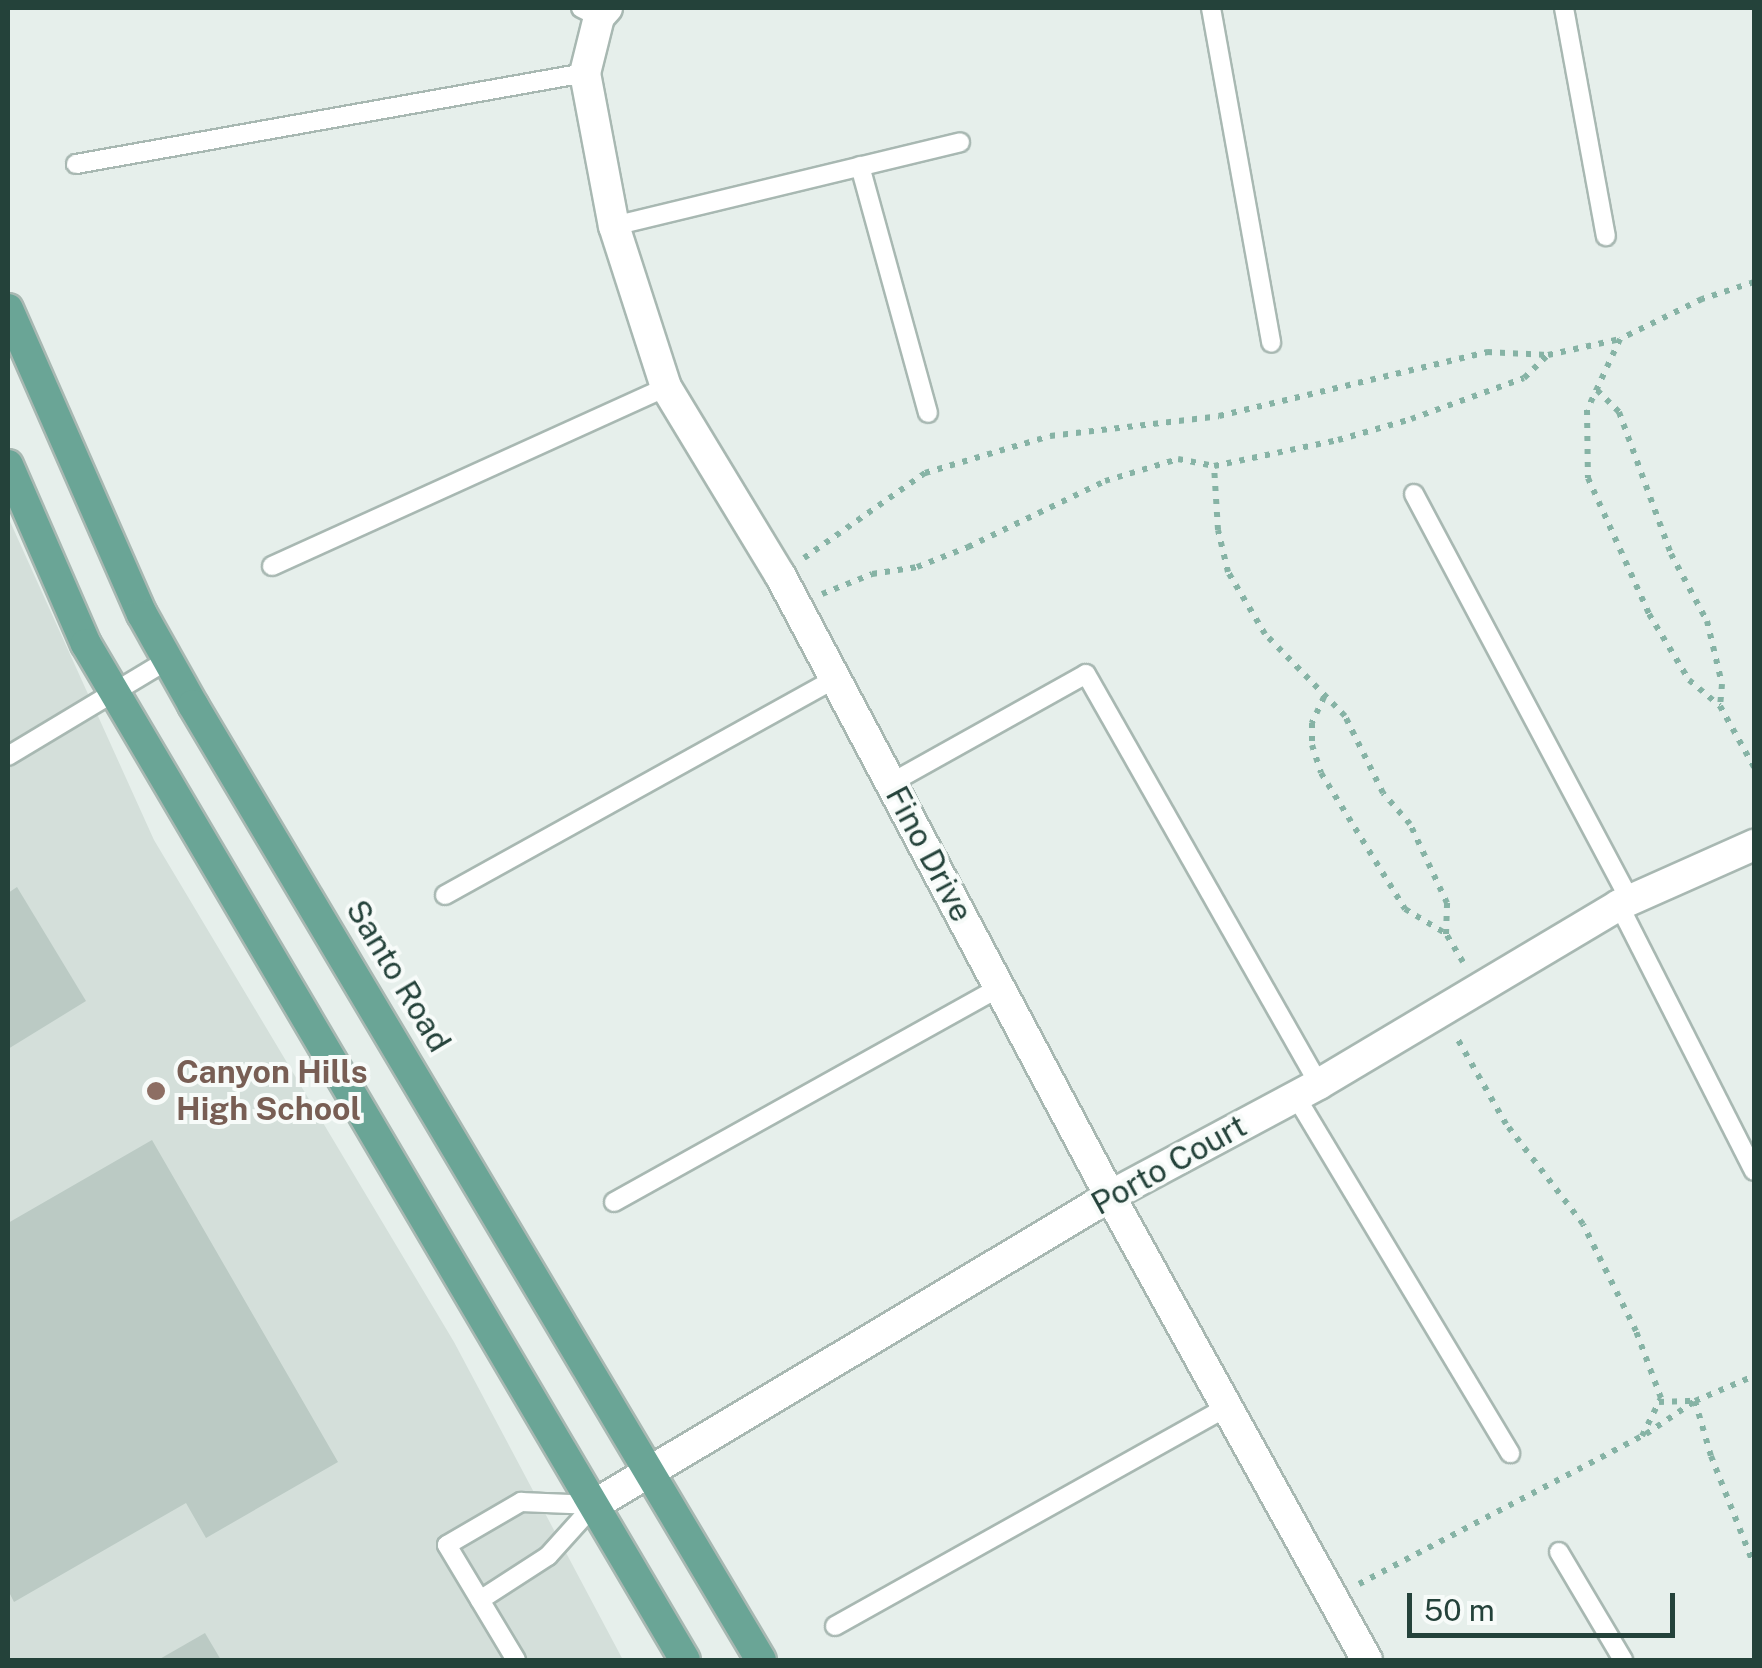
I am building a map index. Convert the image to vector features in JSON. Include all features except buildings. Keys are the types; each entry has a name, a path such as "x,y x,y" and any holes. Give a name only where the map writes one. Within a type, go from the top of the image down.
{"main road":[{"name":"Santo Road","path":"8,309 142,614 761,1660"},
{"path":"8,465 86,644 114,694 686,1660"}],"street":[{"name":"Fino Drive","path":"595,11 585,73 614,226 666,387 780,575 1110,1196 1367,1660"},
{"name":"Porto Court","path":"594,1506 1110,1196 1307,1090 1624,903 1754,846"}],"lane":[{"path":"1211,8 1271,343"},
{"path":"1564,8 1606,236"},
{"path":"76,164 585,73"},
{"path":"614,226 960,142"},
{"path":"860,166 928,413"},
{"path":"272,566 666,387"},
{"path":"1414,494 1624,903 1754,1171"},
{"path":"8,756 168,660"},
{"path":"891,784 1086,674 1307,1090 1510,1453"},
{"path":"445,895 836,678"},
{"path":"614,1202 1001,987"},
{"path":"834,1626 1228,1406"},
{"path":"516,1660 447,1545 520,1502 594,1506"},
{"path":"480,1600 548,1556 594,1506"},
{"path":"1559,1552 1623,1660"}],"path":[{"path":"780,575 925,472 1032,442 1218,416 1487,352 1548,355 1620,339 1702,299 1754,282"},
{"path":"1620,339 1587,410 1588,478 1649,614 1689,680 1720,706 1754,768"},
{"path":"797,606 872,574 917,567 968,547 1105,480 1178,459 1214,466 1411,420 1524,378 1548,355"},
{"path":"1597,390 1619,412 1672,554 1707,620 1722,684 1720,706"},
{"path":"1214,466 1218,530 1228,572 1265,634 1345,716 1383,793 1424,848 1446,902 1446,934"},
{"path":"1324,697 1312,724 1312,745 1321,773 1406,910 1446,934 1478,990"},
{"path":"1442,1011 1506,1124 1583,1224 1636,1331 1661,1398 1642,1436"},
{"path":"1333,1598 1642,1436 1695,1401 1754,1376"},
{"path":"1661,1398 1695,1401"},
{"path":"1695,1401 1711,1456 1754,1565"}],"shaded area":[{"name":"Canyon Hills High School","path":"8,517 154,840 454,1342 623,1660 8,1660"}],"place":[{"name":"Canyon Hills High School","path":"156,1091"}]}
